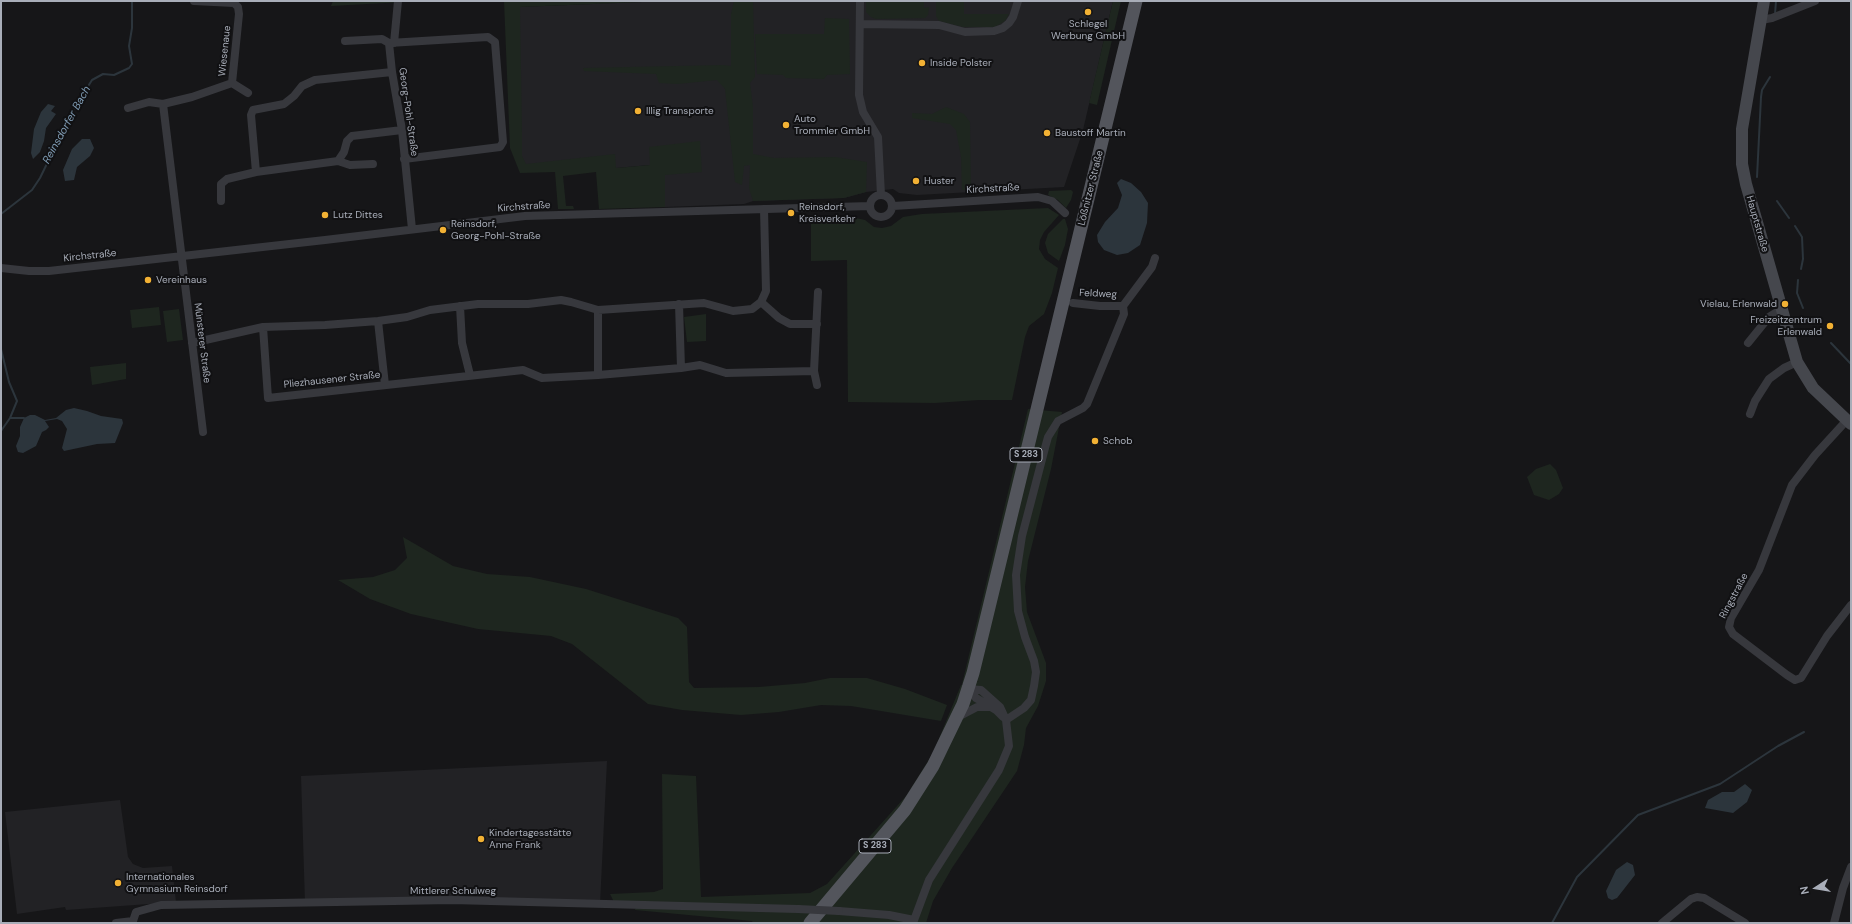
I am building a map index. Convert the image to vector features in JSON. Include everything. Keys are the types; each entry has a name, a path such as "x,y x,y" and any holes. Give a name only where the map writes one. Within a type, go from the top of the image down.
{"main road":[{"name":"Lößnitzer Straße","path":"973,672 1136,1"},
{"name":"Hauptstraße","path":"1764,1 1742,129 1742,164 1746,184 1797,362 1813,388 1849,422"},
{"name":"S 283","path":"810,923 905,810 934,766 958,717 973,672"}],"street":[{"name":"Wiesenaue","path":"128,108 149,102 163,104 192,97 232,82 239,14 238,7 234,3 194,1"},
{"name":"Georg-Pohl-Straße","path":"398,1 392,43 392,72 402,130 412,229"},
{"path":"860,1 860,104 878,137 881,195"},
{"path":"860,24 939,25 965,32 988,32 998,30 1009,23 1013,17 1018,1"},
{"path":"1761,20 1772,18 1815,1"},
{"path":"345,41 382,39 392,43 488,37 495,42 503,142 500,147 404,159"},
{"path":"256,172 251,114 253,110 284,104 294,96 302,86 315,80 392,72"},
{"path":"232,82 248,93"},
{"path":"163,104 181,256"},
{"path":"338,161 344,152 347,141 352,136 402,130"},
{"path":"221,201 221,184 227,179 256,172 338,161 350,165 373,164"},
{"path":"881,195 889,198 893,206 889,214 882,217 873,213 870,206 874,197 881,195"},
{"name":"Kirchstraße","path":"893,206 1038,197 1052,201 1065,213"},
{"name":"Kirchstraße","path":"1,268 29,271 49,271 525,216 870,206"},
{"path":"192,343 263,327 325,325 407,318 430,310 478,304 528,304 561,300 598,310 704,303 734,311 752,309 761,302 766,291 764,209"},
{"name":"Münsterer Straße","path":"181,256 203,432"},
{"path":"1006,720 1024,708 1031,700 1034,686 1036,672 1018,611 1016,574 1022,536 1048,437 1058,421 1083,408 1086,404 1124,314 1123,306 1152,267 1155,258"},
{"path":"818,292 814,371 818,386"},
{"path":"761,302 779,318 790,324 816,324"},
{"name":"Feldweg","path":"1073,303 1100,306 1123,306"},
{"path":"679,304 681,368"},
{"path":"460,306 462,343 470,375"},
{"path":"1748,343 1756,330 1782,309"},
{"path":"598,310 598,375"},
{"path":"378,321 385,385"},
{"name":"Pliezhausener Straße","path":"263,327 268,398 523,370 542,378 598,375 700,365 726,373 814,371"},
{"path":"1750,414 1755,401 1769,379 1784,368 1797,362"},
{"name":"Ringstraße","path":"1849,422 1815,455 1792,485 1759,570 1731,618 1729,627 1733,634 1795,680 1801,678 1827,636 1851,605"},
{"path":"914,921 929,880 1005,759 1009,746 1006,720 1000,707 984,692 973,672"},
{"path":"968,689 976,698 993,708 1006,720"},
{"path":"968,689 976,689 984,692"},
{"path":"958,717 977,707 993,708"},
{"path":"1834,923 1843,888 1851,867"},
{"path":"1662,923 1691,899 1697,897 1704,898 1745,923"},
{"name":"Mittlerer Schulweg","path":"116,923 133,921 136,912 161,905 452,900 798,909 889,915 914,921"}],"shaded area":[{"path":"333,1 422,1 331,6"},
{"path":"504,1 666,1 520,7 522,156 526,164 615,154 616,168 650,165 649,147 700,141 702,172 665,175 665,207 599,209 596,172 563,176 566,206 573,206 574,209 558,209 555,172 520,173 510,148"},
{"path":"666,1 1113,1 1083,130 1064,187 917,195 899,193 893,189 866,192 844,198 753,201 744,204 665,207 665,175 650,165 561,173 561,167 520,170 518,7"},
{"path":"734,1 753,1 755,77 750,83 753,107 753,154 774,158 835,157 867,162 866,192 844,198 753,201 749,188 750,165 744,166 742,185 735,182 725,89 717,80 678,84 659,83 656,74 584,71 583,68 731,66 731,14"},
{"path":"866,1 924,1 924,8 929,7 928,15 925,18 876,19 871,17 866,12"},
{"path":"936,1 964,1 964,14 1009,14 1005,21 995,27 963,27 939,21 936,16"},
{"path":"1113,1 1121,1 1097,105 1089,103"},
{"path":"825,18 849,19 850,74 827,75 824,79 786,78 783,75 757,74 755,34 824,34"},
{"path":"48,104 55,106 51,111 56,114 46,128 44,141 40,152 33,159 31,153 34,129 41,112"},
{"path":"946,107 964,114 970,122 971,190 962,190 961,157 956,130 950,124 912,118 912,113 932,114"},
{"path":"82,139 90,139 94,148 90,156 77,167 74,180 65,181 63,170 72,149"},
{"path":"1121,179 1131,183 1141,192 1148,203 1147,223 1140,245 1128,253 1117,255 1104,250 1098,242 1097,235 1105,222 1118,208 1122,195 1117,183"},
{"path":"1071,190 1073,192 1071,200 1066,208 1058,200 1048,195 1049,191"},
{"path":"1048,208 1059,215 1044,232 1040,240 1039,249 1045,259 1058,268 1052,293 1044,314 1029,326 1025,337 1012,400 979,400 935,403 848,402 847,260 811,261 811,218 851,217 865,220 874,227 882,228 891,226 903,217 922,214"},
{"path":"1063,219 1065,219 1068,229 1065,245 1059,261 1048,253 1045,243 1048,234"},
{"path":"159,307 161,325 132,328 130,310"},
{"path":"179,309 183,340 167,342 163,311"},
{"path":"706,314 706,341 687,342 684,317"},
{"path":"126,363 126,379 92,385 90,367"},
{"path":"74,408 101,416 122,419 123,423 115,443 97,444 64,451 62,448 67,429 62,421 57,419 45,421 49,427 42,432 36,446 23,453 18,452 16,446 20,436 20,427 24,418 30,415 35,415 45,420 56,418 66,410"},
{"path":"1028,409 1062,412 1051,469 1028,561 1025,587 1027,612 1046,663 1046,681 1038,706 1026,728 1024,745 1017,771 952,868 933,901 926,923 753,923 752,921 635,910 636,902 614,902 610,894 654,892 663,889 662,774 696,776 701,897 810,893 827,884 906,796 933,753 961,685 979,681 962,684"},
{"path":"1550,464 1556,470 1563,488 1559,494 1549,500 1534,495 1527,477 1536,469"},
{"path":"403,537 453,566 487,574 530,577 586,589 678,618 687,627 689,682 694,688 759,687 805,683 830,678 867,678 905,689 947,705 941,721 851,706 821,705 779,712 741,715 682,710 648,704 572,644 551,636 478,629 411,614 370,599 338,580 373,577 395,570 407,558"},
{"path":"607,761 600,904 305,903 301,776"},
{"path":"1745,784 1752,790 1747,802 1733,813 1705,808 1708,800 1722,792 1734,792"},
{"path":"120,800 128,857 133,864 143,868 172,866 176,902 66,910 65,907 17,914 5,812"},
{"path":"1627,862 1633,865 1635,875 1617,898 1612,900 1608,898 1606,891 1616,870"}],"waterway":[{"name":"Reinsdorfer Bach","path":"1,214 32,190 40,178 72,112 92,80 103,74 114,75 129,68 132,64 129,46 132,28 132,1"},
{"path":"1775,14 1776,1"},
{"path":"1757,177 1761,97 1762,90 1770,77"},
{"path":"1777,201 1789,218"},
{"path":"1795,226 1802,237 1803,259 1801,269"},
{"path":"1798,280 1797,293 1803,308"},
{"path":"1831,343 1851,364"},
{"name":"Reinsdorfer Bach","path":"1,349 9,382 17,401 10,418 1,431"},
{"name":"Reinsdorfer Bach","path":"10,418 24,418"},
{"path":"1552,923 1577,877 1638,815 1720,784 1778,746 1804,732"}],"place":[{"name":"Schlegel Werbung GmbH","path":"1088,12"},
{"name":"Inside Polster","path":"922,63"},
{"name":"Illig Transporte","path":"638,111"},
{"name":"Auto Trommler GmbH","path":"786,125"},
{"name":"Baustoff Martin","path":"1047,133"},
{"name":"Huster","path":"916,181"},
{"name":"Reinsdorf, Kreisverkehr","path":"791,213"},
{"name":"Lutz Dittes","path":"325,215"},
{"name":"Reinsdorf, Georg-Pohl-Straße","path":"443,230"},
{"name":"Vereinhaus","path":"148,280"},
{"name":"Vielau, Erlenwald","path":"1785,304"},
{"name":"Freizeitzentrum Erlenwald","path":"1830,326"},
{"name":"Schob","path":"1095,441"},
{"name":"Kindertagesstätte Anne Frank","path":"481,839"},
{"name":"Internationales Gymnasium Reinsdorf","path":"118,883"}]}
